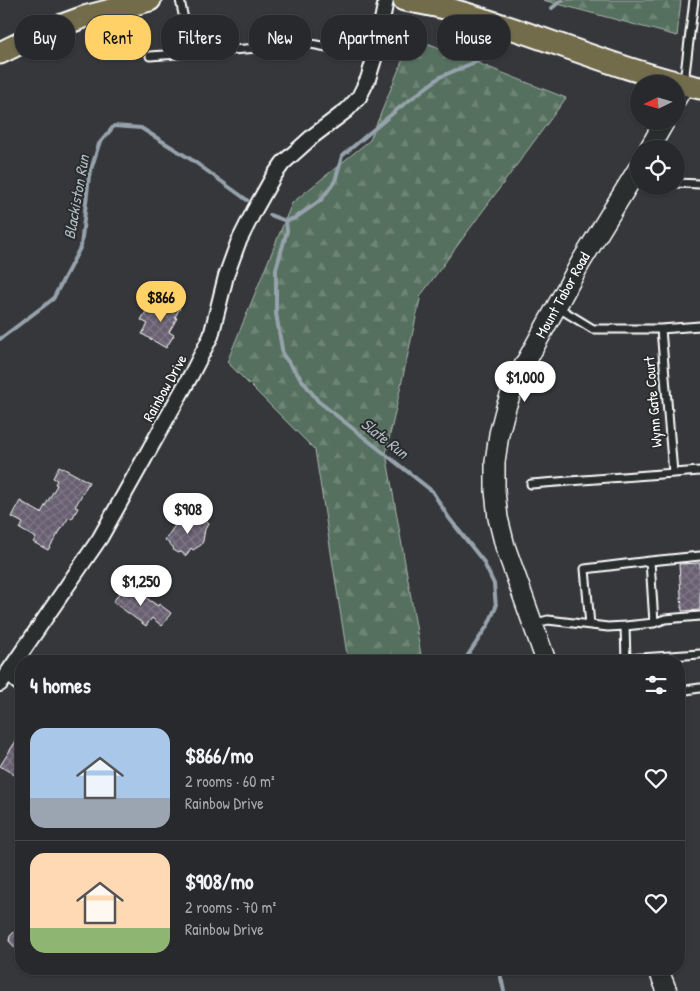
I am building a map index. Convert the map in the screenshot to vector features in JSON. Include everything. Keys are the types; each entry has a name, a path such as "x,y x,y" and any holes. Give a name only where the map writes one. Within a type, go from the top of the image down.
{"main road":[{"path":"0,53 43,32 76,20 150,0"},
{"path":"404,0 475,16 687,91"}],"street":[{"name":"Rainbow Drive","path":"383,15 386,0"},
{"name":"Rainbow Drive","path":"20,655 100,538 191,375 211,336 226,276 238,243 273,177 283,163 313,136 347,110 359,97 368,79 374,60"},
{"name":"Mount Tabor Road","path":"544,655 505,546 498,518 495,491 495,462 499,434 506,406 516,380 556,306 630,182"},
{"name":"Rainbow Drive","path":"4,678 15,662"},
{"path":"660,975 667,991"}],"lane":[{"path":"180,0 183,15"},
{"path":"687,91 696,5"},
{"path":"239,49 311,44 321,46"},
{"path":"685,183 700,184"},
{"path":"556,306 593,329 661,329 700,326"},
{"name":"Wynn Gate Court","path":"661,329 673,473"},
{"path":"531,484 700,471"},
{"path":"590,625 585,569 700,556"},
{"path":"650,561 654,623"},
{"path":"532,624 548,620 608,627 700,616"},
{"path":"625,626 626,655"},
{"path":"685,655 700,654"},
{"path":"685,689 700,688"}],"green space":[{"path":"543,0 681,0 677,36"},
{"path":"427,43 437,47 437,60 470,60 566,98 421,295 386,453 421,655 347,655 315,450 227,362 292,203 370,140 403,60 427,60"}],"building":[{"path":"162,298 180,308 169,332 174,335 166,348 142,334 148,324 141,320 148,308 155,312"},
{"path":"59,466 89,482 75,507 78,508 72,519 69,517 48,550 33,542 36,538 20,529 23,523 12,517 20,501 41,513 57,485 55,484 57,480 53,478"},
{"path":"195,514 209,523 205,529 201,545 193,550 191,548 186,556 181,552 174,551 173,547 165,540 184,516 190,521"},
{"path":"700,563 700,610 682,611 679,564"},
{"path":"126,584 171,613 162,626 152,618 146,626 113,602"},
{"path":"15,742 15,775 0,766"},
{"path":"15,931 15,948 9,941 10,936"}],"waterway":[{"name":"Blackiston Run","path":"552,8 562,0"},
{"name":"Blackiston Run","path":"270,215 286,221 295,218 321,200 335,181 342,156 399,108 440,77 480,60"},
{"name":"Blackiston Run","path":"0,339 53,299 81,246 89,176 99,144 114,126 141,128 192,160 247,200"},
{"name":"Slate Run","path":"286,221 287,231 276,269 276,313 283,355 318,401 432,491 449,518 483,561 494,584 496,607 488,625 468,655"},
{"name":"Slate Run","path":"500,975 504,991"}]}
